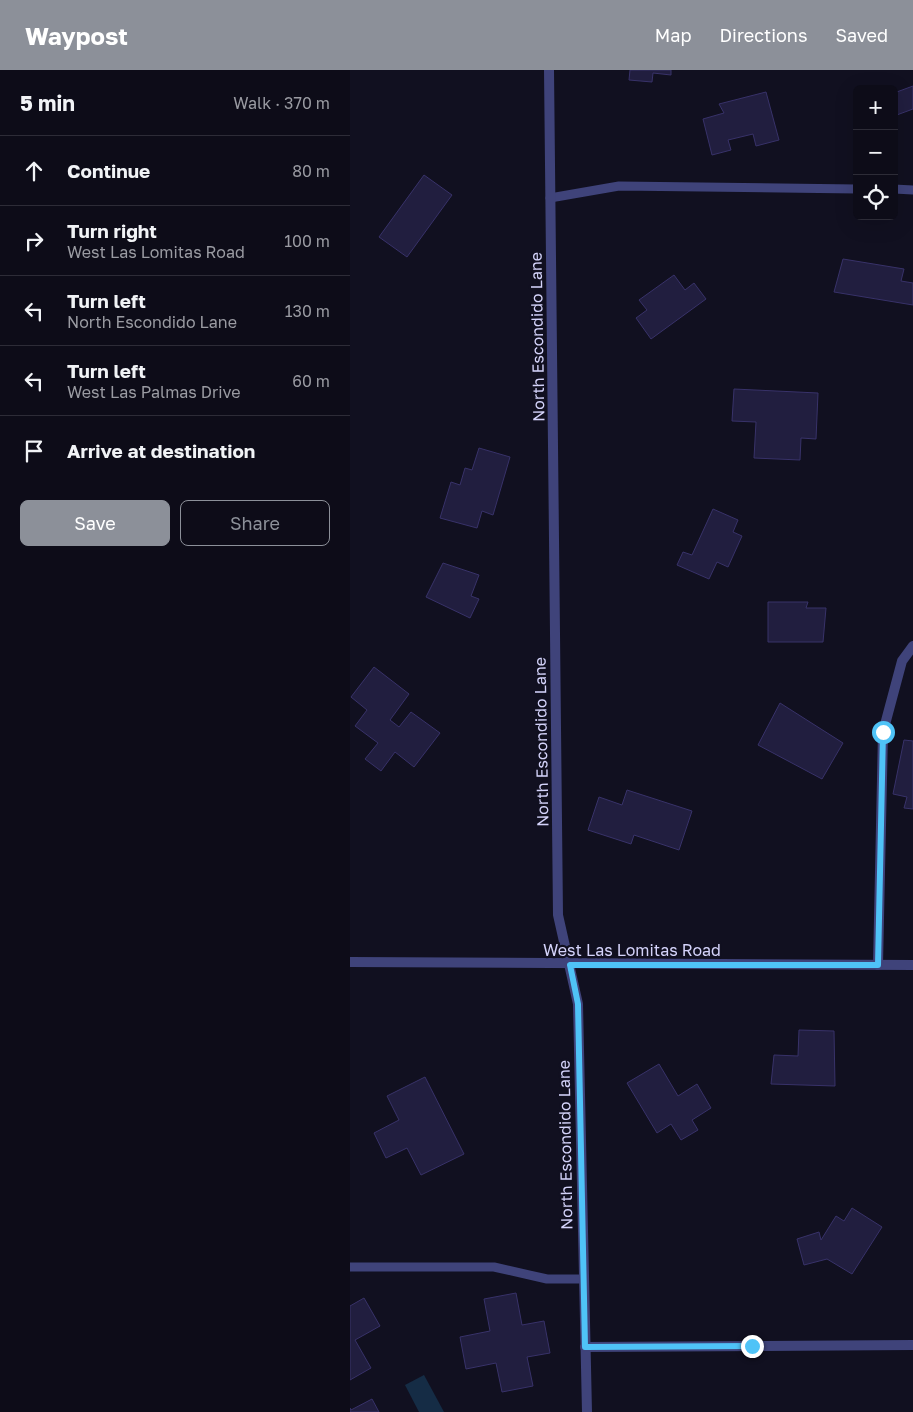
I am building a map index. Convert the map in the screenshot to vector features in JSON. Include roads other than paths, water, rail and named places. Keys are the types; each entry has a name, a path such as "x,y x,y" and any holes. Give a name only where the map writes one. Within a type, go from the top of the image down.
{"street":[{"name":"North Escondido Lane","path":"549,70 558,915 578,1004 582,1279 587,1412"},
{"path":"878,965 883,732 902,660 913,646"},
{"name":"West Las Lomitas Road","path":"350,962 570,965 913,965"},
{"path":"585,1347 913,1345"}],"lane":[{"path":"550,198 619,186 853,189"},
{"path":"898,189 913,190"},
{"path":"350,1267 494,1267 547,1279 582,1279"}],"water":[{"path":"424,1375 444,1412 419,1412 405,1385"}]}
